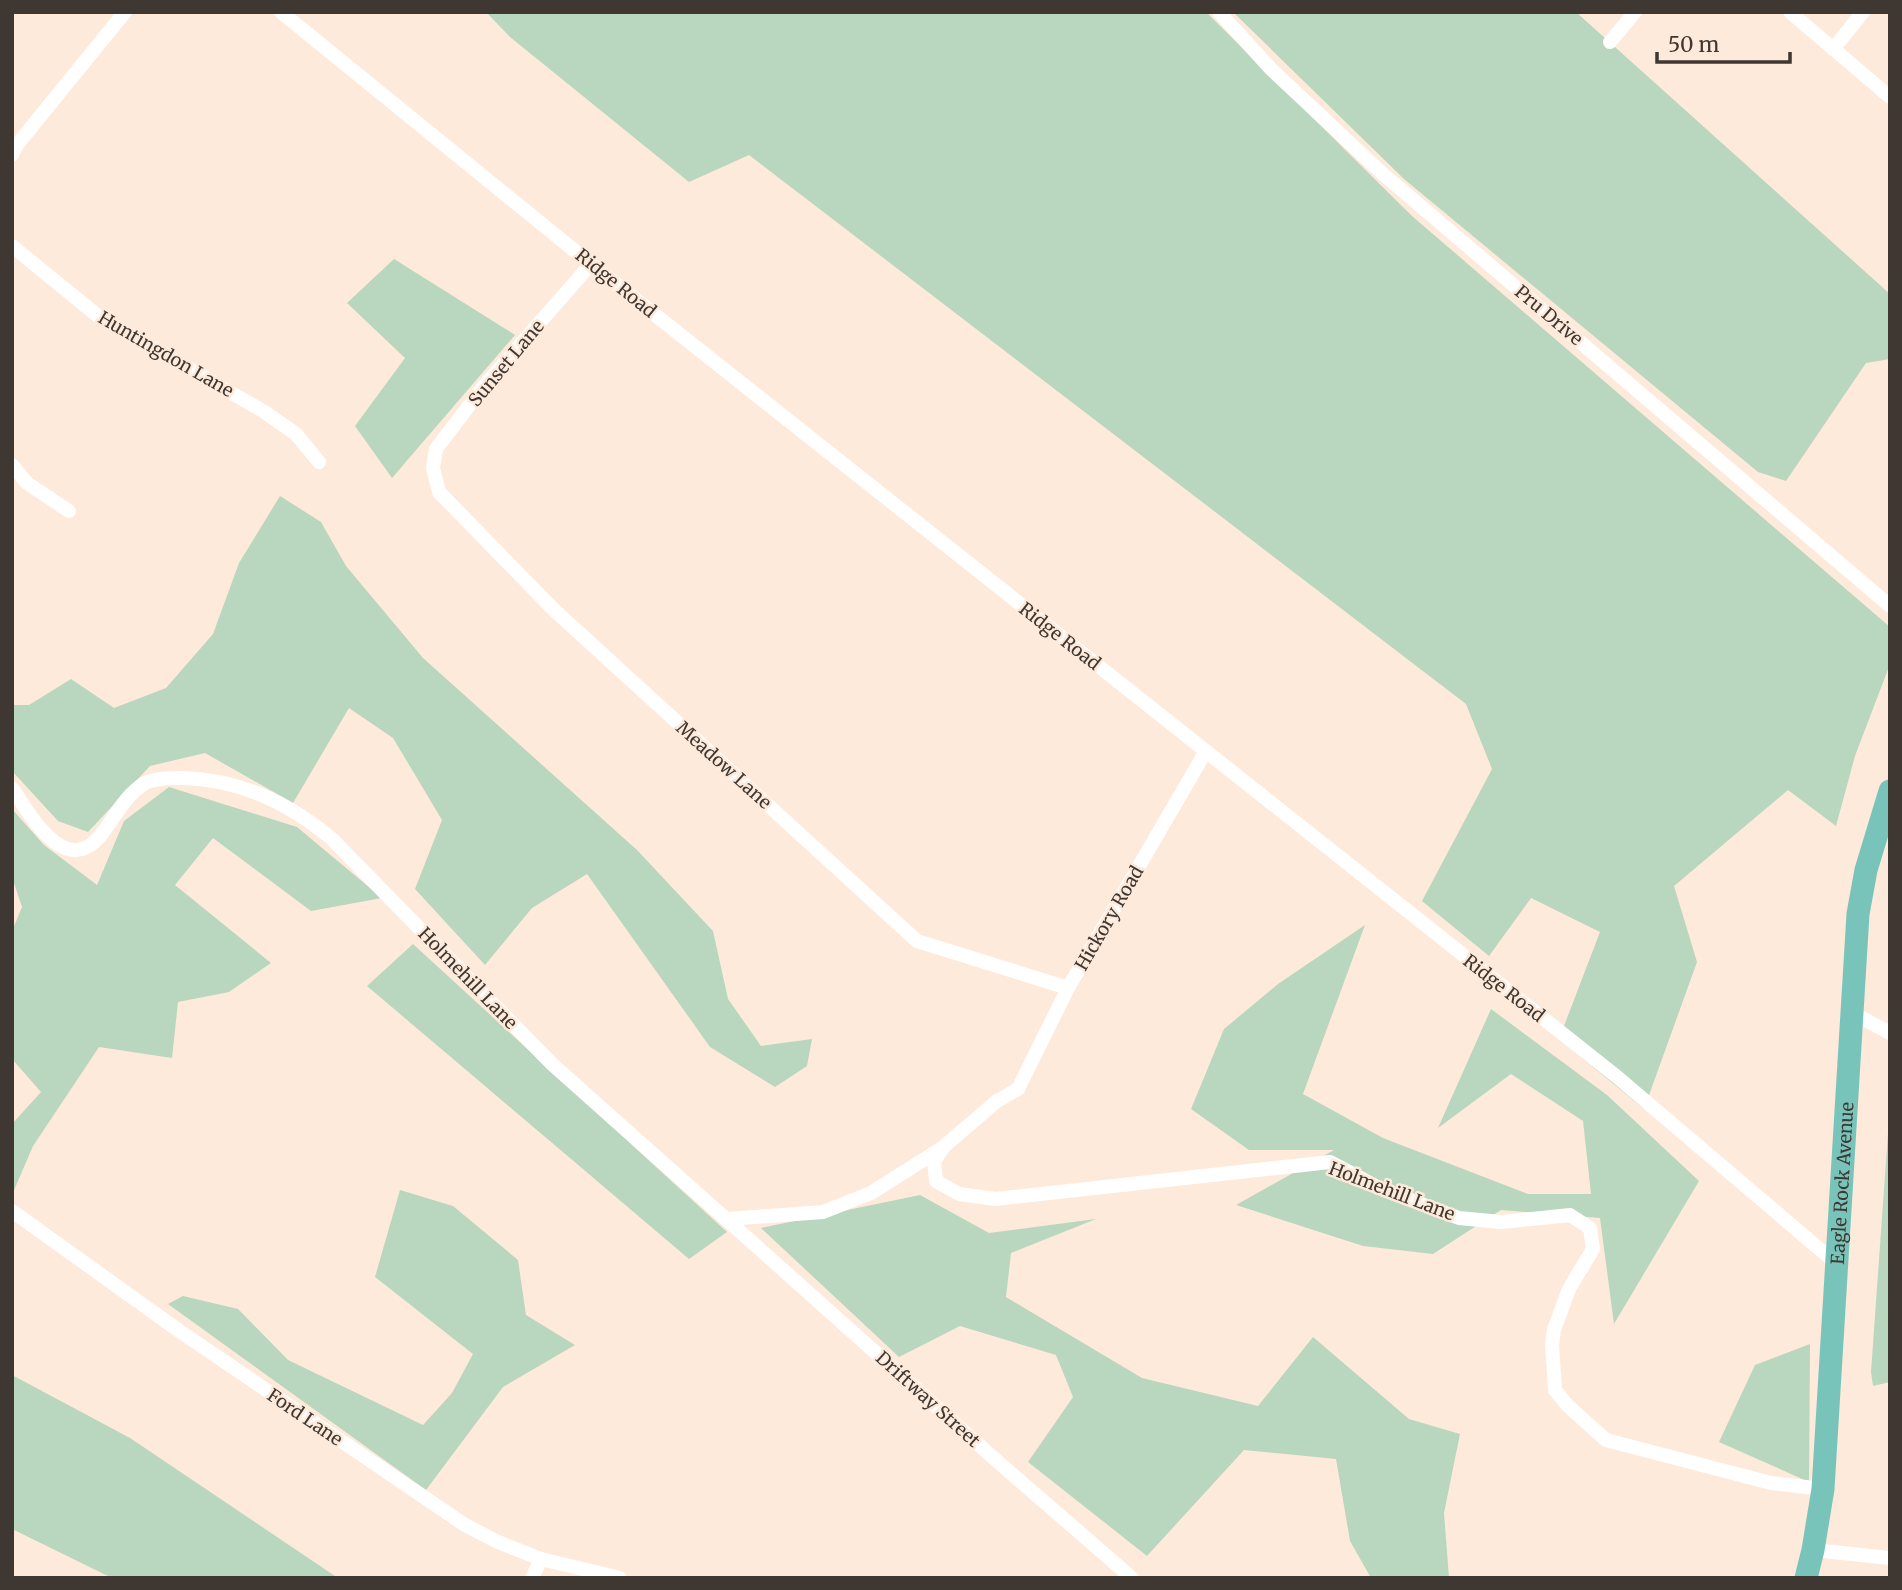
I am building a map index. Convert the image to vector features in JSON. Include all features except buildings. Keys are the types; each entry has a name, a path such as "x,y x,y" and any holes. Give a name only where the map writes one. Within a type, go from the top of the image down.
{"main road":[{"name":"Eagle Rock Avenue","path":"1806,1578 1823,1489 1858,914 1868,862 1890,791"}],"street":[{"path":"12,155 16,146 125,12"},
{"name":"Ridge Road","path":"281,12 591,264 1616,1076 1836,1263"},
{"name":"Pru Drive","path":"1219,12 1270,69 1383,174 1890,606"},
{"path":"1610,41 1635,12"},
{"path":"1790,12 1890,97"},
{"path":"1833,49 1863,12"},
{"name":"Huntingdon Lane","path":"12,246 98,316 263,411 296,434 319,463"},
{"name":"Sunset Lane","path":"433,468 436,449 484,386 591,264"},
{"path":"12,465 27,483 69,511"},
{"name":"Meadow Lane","path":"433,468 439,492 553,609 918,941 1068,988"},
{"name":"Hickory Road","path":"944,1145 997,1101 1018,1089 1068,988 1206,751"},
{"name":"Holmehill Lane","path":"12,788 38,828 60,847 71,849 83,849 93,844 130,794 148,781 173,778 218,781 238,786 297,813 332,839 552,1064 726,1219"},
{"path":"1851,1013 1890,1033"},
{"path":"726,1219 823,1212 871,1193 944,1145"},
{"name":"Holmehill Lane","path":"944,1145 934,1161 936,1181 959,1194 995,1199 1330,1163 1379,1188 1459,1218 1502,1222 1570,1215 1590,1228 1593,1249 1569,1289 1554,1330 1552,1345 1555,1390 1567,1405 1606,1440 1771,1483 1823,1489"},
{"name":"Ford Lane","path":"12,1211 439,1508 498,1542 541,1559 620,1578"},
{"name":"Driftway Street","path":"726,1219 1132,1578"},
{"path":"1813,1550 1890,1558"},
{"path":"532,1578 541,1559"}],"green space":[{"path":"486,12 1206,12 1412,216 1890,627 1890,664 1855,756 1836,826 1788,790 1674,886 1697,962 1644,1109 1559,1039 1600,932 1531,898 1489,956 1422,901 1492,769 1466,704 749,155 689,182 510,37"},
{"path":"1233,12 1576,12 1890,294 1890,359 1866,363 1786,481 1758,472 1404,179"},
{"path":"394,259 515,335 392,478 355,426 405,358 347,303"},
{"path":"280,496 321,522 346,566 423,658 637,850 713,931 728,999 761,1046 812,1039 807,1066 775,1087 710,1047 587,874 532,908 485,965 415,889 442,820 393,738 349,708 293,803 205,753 150,766 88,832 58,821 12,771 12,705 29,705 71,679 114,708 166,688 213,634 239,563"},
{"path":"169,787 297,827 382,898 311,911 213,838 175,885 271,963 229,992 178,1002 172,1058 99,1047 33,1146 12,1195 12,1124 41,1092 12,1059 12,931 22,907 12,877 12,809 44,845 97,885 124,821"},
{"path":"1365,925 1303,1094 1383,1138 1528,1194 1591,1194 1583,1121 1511,1074 1438,1128 1491,1009 1607,1095 1699,1181 1614,1324 1600,1218 1501,1210 1433,1254 1363,1246 1236,1205 1334,1150 1249,1150 1191,1109 1224,1029 1278,984"},
{"path":"413,944 727,1232 689,1259 367,986"},
{"path":"1890,1105 1890,1382 1873,1386 1871,1372"},
{"path":"400,1190 453,1206 518,1260 526,1315 575,1345 503,1387 426,1490 168,1304 183,1296 238,1309 288,1360 423,1425 452,1393 473,1354 375,1277"},
{"path":"920,1195 989,1233 1096,1219 1011,1253 1006,1297 1142,1378 1258,1406 1313,1337 1409,1419 1460,1434 1444,1513 1449,1578 1371,1578 1350,1541 1336,1459 1244,1450 1147,1556 1028,1462 1073,1397 1056,1355 960,1326 899,1357 761,1228"},
{"path":"1810,1344 1809,1482 1719,1442 1755,1365"},
{"path":"12,1375 130,1438 338,1578 112,1578 12,1529"}]}
